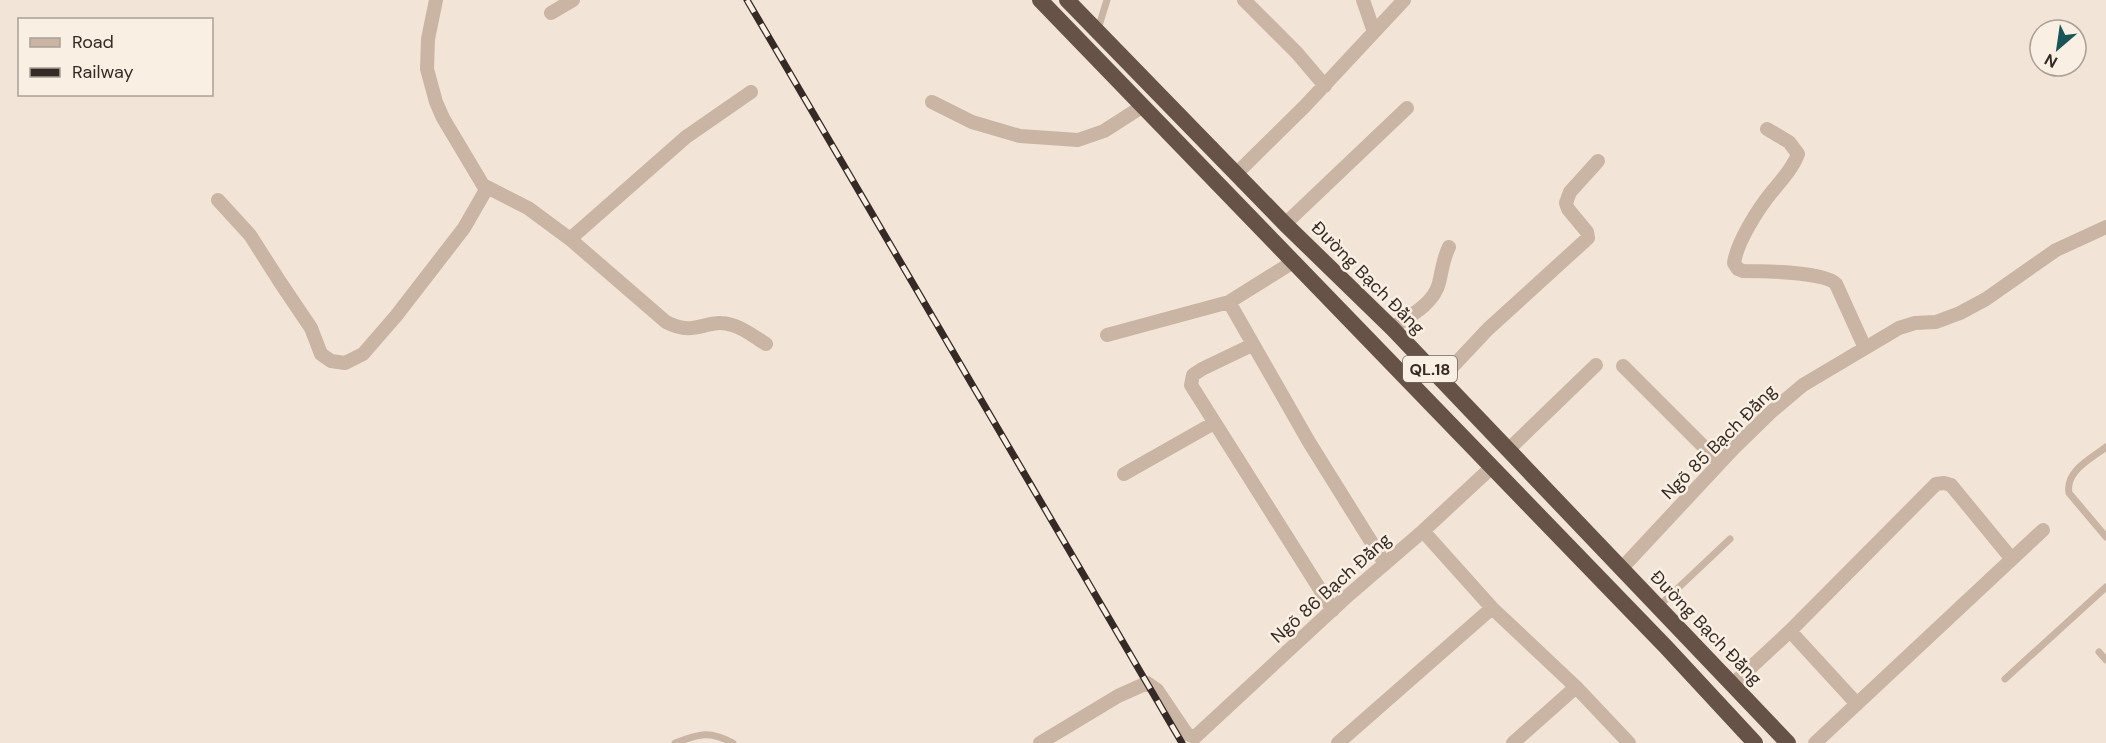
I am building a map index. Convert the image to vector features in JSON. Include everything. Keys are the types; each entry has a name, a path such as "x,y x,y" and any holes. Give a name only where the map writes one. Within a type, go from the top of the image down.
{"highway":[{"name":"QL.18","path":"1040,0 1637,617 1755,743"},
{"name":"Đường Bạch Đằng","path":"1067,0 1285,224 1392,328 1788,743"},
{"path":"1637,617 1656,603"}],"street":[{"path":"436,0 428,39 427,69 435,102 477,177 487,188 528,208 570,239 666,322 688,330 718,323 732,324 766,344"},
{"path":"551,13 573,0"},
{"path":"1244,0 1297,53 1325,86"},
{"path":"1363,0 1374,32"},
{"path":"1236,174 1325,86 1404,0"},
{"path":"570,239 686,137 751,92"},
{"path":"932,102 972,122 1020,136 1078,140 1104,131 1143,106"},
{"path":"1285,224 1407,108"},
{"path":"1767,129 1788,142 1798,154 1754,219 1735,256 1734,263 1738,269 1743,271 1817,276 1833,280 1865,348"},
{"path":"1440,380 1488,328 1588,238 1587,232 1568,209 1566,203 1570,192 1598,160"},
{"path":"218,200 250,235 311,328 321,354 331,361 345,363 363,354 396,316 464,228 487,188"},
{"name":"Ngõ 85 Bạch Đằng","path":"1622,568 1719,463 1771,412 1803,385 1899,328 1915,323 1935,322 1960,313 1986,299 2056,250 2106,227"},
{"path":"1392,328 1432,297 1438,286 1442,262 1449,247"},
{"path":"1107,335 1229,303 1293,262"},
{"path":"1229,303 1309,442 1385,564"},
{"path":"1252,345 1202,369 1191,380 1191,386 1333,610"},
{"path":"1508,450 1596,365"},
{"path":"1623,366 1719,463"},
{"path":"1124,474 1214,423"},
{"name":"Ngõ 86 Bạch Đằng","path":"1195,740 1333,610 1492,467"},
{"path":"1733,684 1790,631 1936,484 1952,485 2011,558"},
{"path":"1815,743 2043,530"},
{"path":"1423,531 1492,608 1576,687 1629,743"},
{"path":"1338,743 1492,608"},
{"path":"1790,631 1857,704"},
{"path":"1040,743 1118,696 1147,683 1157,690 1184,730 1195,740"},
{"path":"1513,743 1576,687"}],"lane":[{"path":"1098,32 1107,0"},
{"path":"2106,447 2074,472 2068,487 2069,493 2106,537"},
{"path":"1656,603 1730,539"},
{"path":"2005,678 2106,587"},
{"path":"2099,652 2106,660"},
{"path":"675,743 700,734 709,734 733,743"}],"railway":[{"path":"747,0 1182,743"}]}
